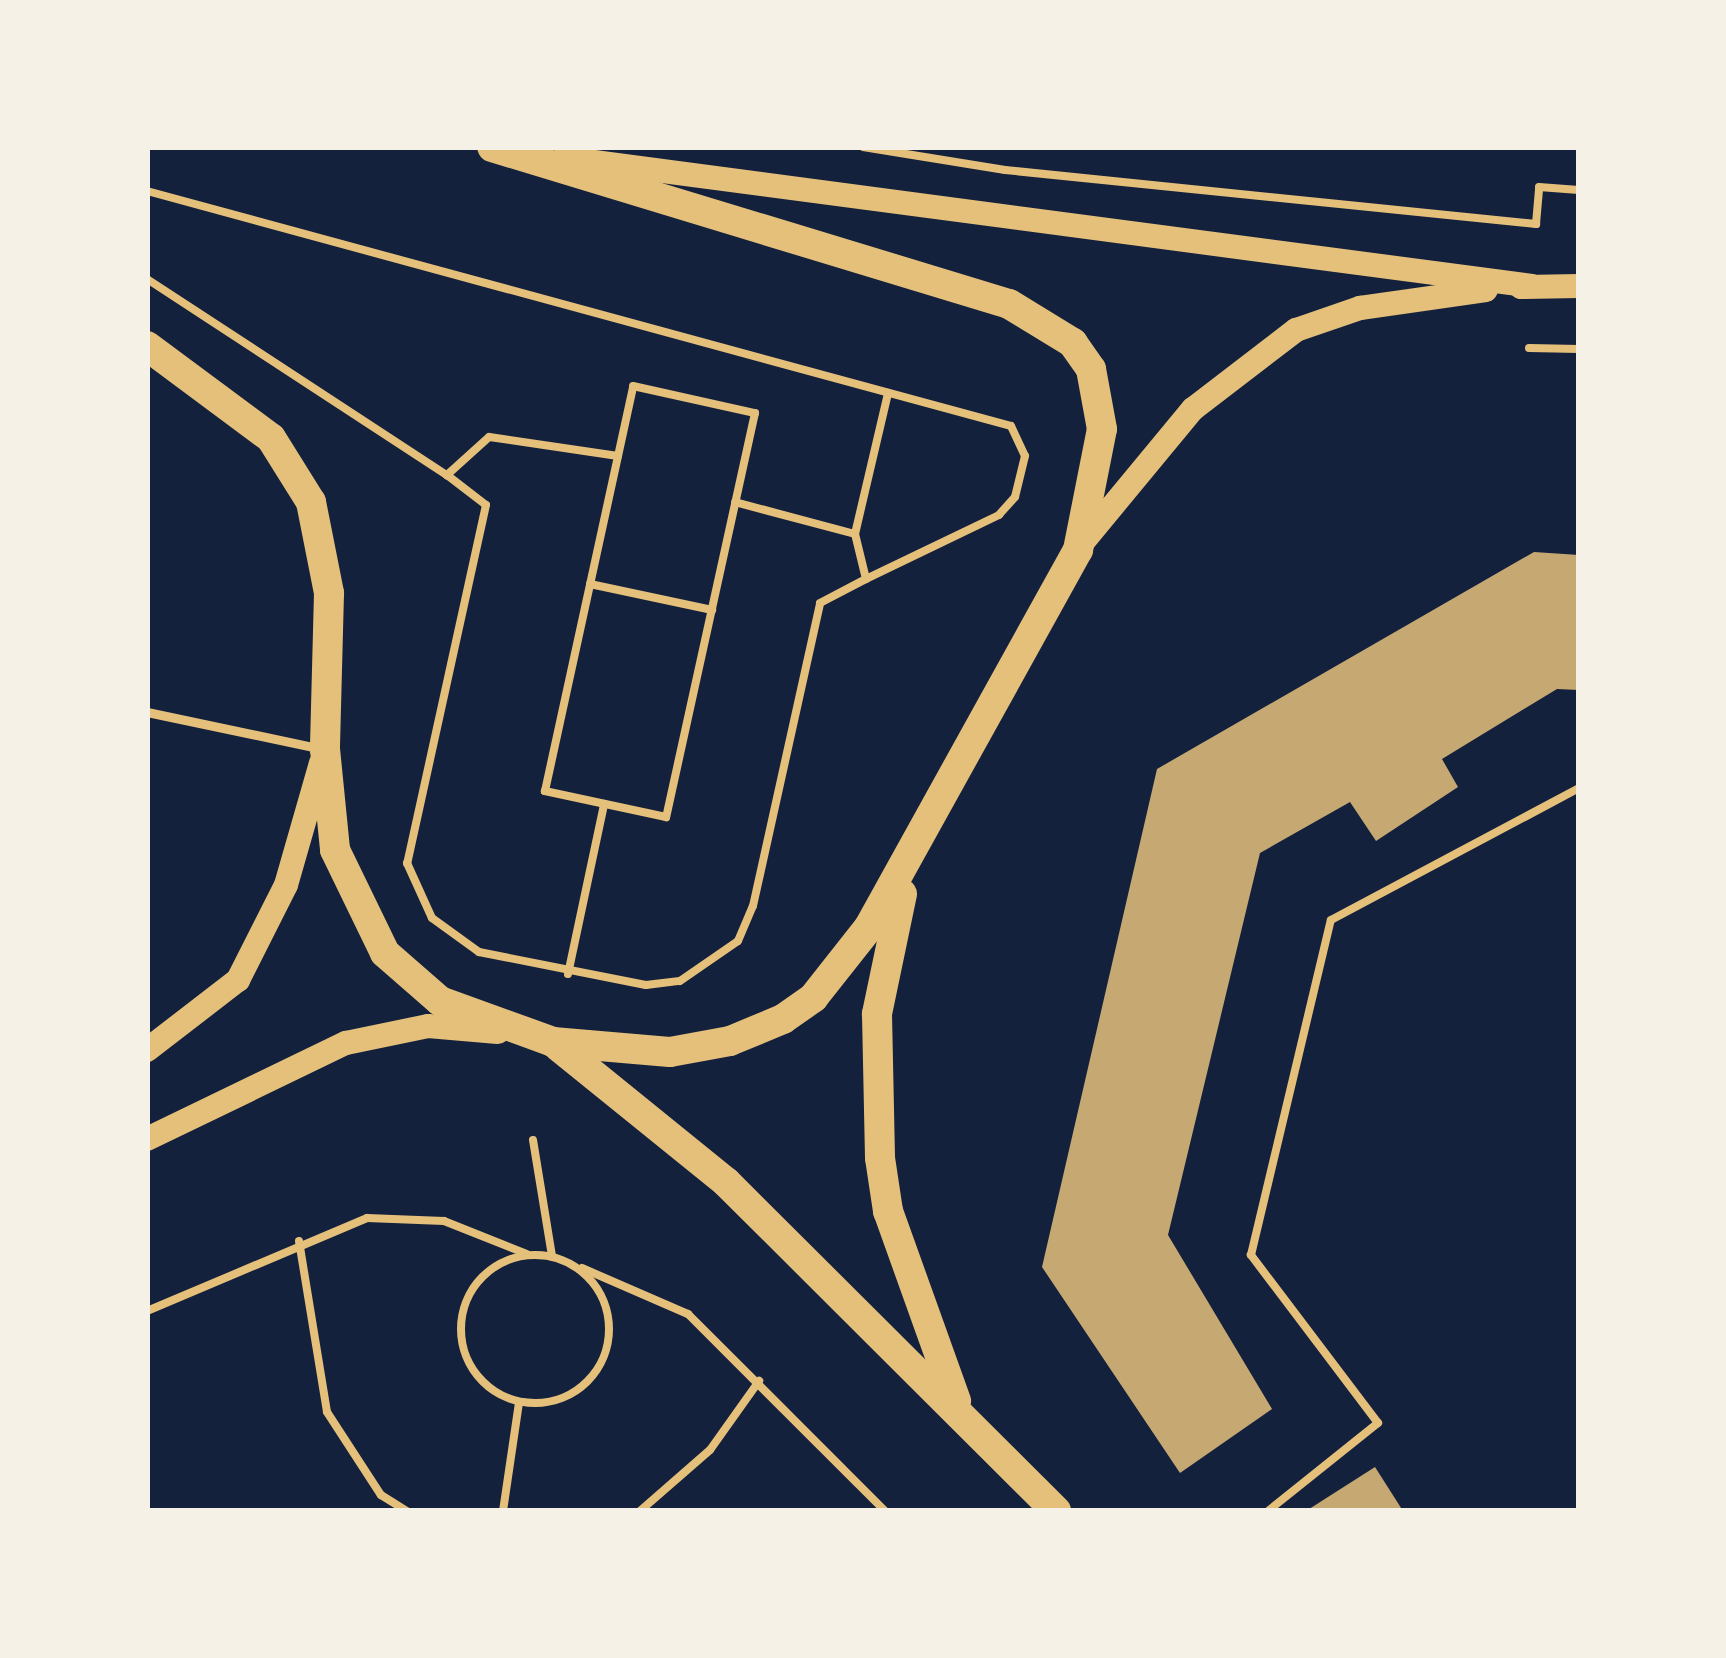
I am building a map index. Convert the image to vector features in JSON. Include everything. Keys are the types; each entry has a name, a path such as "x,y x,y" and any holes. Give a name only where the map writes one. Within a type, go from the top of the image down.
{"main road":[{"path":"498,149 1532,286"},
{"path":"498,149 1045,321 1073,343 1098,396 1099,462 1078,550"},
{"path":"147,1139 385,1031 466,1027 554,1042 670,1052 730,1042 783,1019 838,971 929,821 1078,550 1193,409 1296,330 1424,295 1579,286"},
{"path":"147,346 271,438 311,502 329,593 325,749 335,850 386,953 440,1001 554,1042 726,1182 958,1407 1056,1511"},
{"path":"147,1050 238,980 286,885 325,749"},
{"path":"929,821 887,947 875,1083 888,1211 958,1407"}],"lane":[{"path":"147,712 325,749"}],"path":[{"path":"863,147 1005,170 1536,224 1539,187 1579,190"},
{"path":"147,190 1011,426 1024,456 1015,497 999,515 820,603 753,905 738,941 680,981 646,985 568,974 452,940 411,878 410,827 486,505 147,279"},
{"path":"1529,349 1579,349"},
{"path":"633,386 754,413 666,817 545,791 618,456 633,386"},
{"path":"866,579 855,534 888,393"},
{"path":"447,475 489,437 618,456"},
{"path":"735,502 855,534"},
{"path":"590,584 712,610"},
{"path":"1268,1511 1378,1423 1251,1255 1331,920 1579,788"},
{"path":"568,974 604,804"},
{"path":"533,1140 552,1256"},
{"path":"147,1311 298,1241 403,1214 487,1234 528,1255 552,1256 688,1314 885,1511"},
{"path":"298,1241 327,1412 381,1495 407,1511"},
{"path":"528,1255 486,1274 463,1313 461,1336 479,1379 519,1402 569,1396 604,1358 606,1307 576,1267"},
{"path":"640,1511 710,1450 759,1381"},
{"path":"503,1511 519,1402"}],"building":[{"path":"1534,552 1579,555 1579,690 1557,689 1442,759 1458,787 1376,841 1350,802 1260,853 1168,1235 1272,1409 1180,1473 1042,1267 1157,769"},
{"path":"1375,1467 1403,1511 1306,1511"}]}
